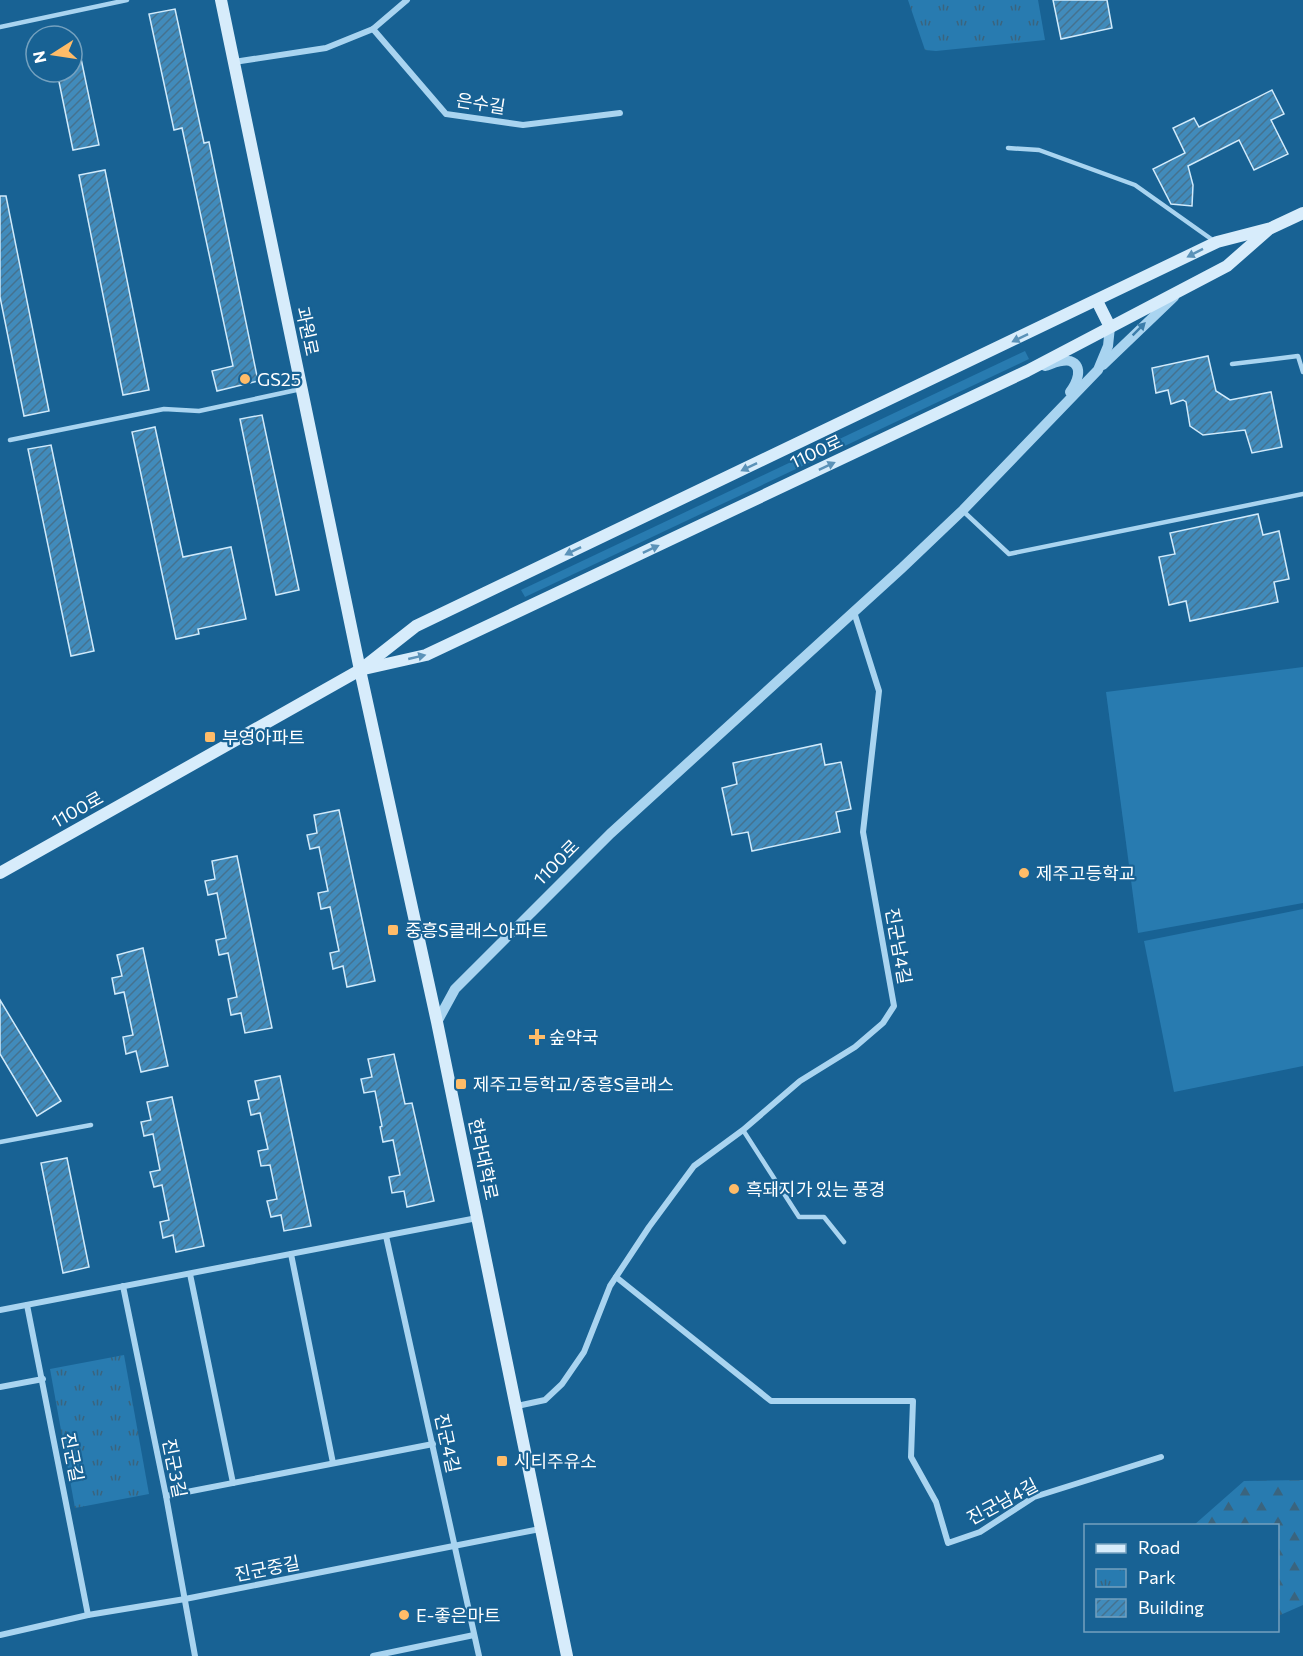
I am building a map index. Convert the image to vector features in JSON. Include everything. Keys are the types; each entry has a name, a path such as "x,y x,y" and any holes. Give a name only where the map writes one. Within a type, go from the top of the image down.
{"main road":[{"name":"과원로","path":"221,0 360,670"},
{"name":"1100로","path":"0,873 360,670 416,626 1217,242 1270,228 1303,213"},
{"name":"1100로","path":"360,670 426,655 1028,371 1227,266 1270,228"},
{"path":"1097,301 1110,327"},
{"name":"한라대학로","path":"360,670 437,1022 567,1656"}],"street":[{"path":"234,62 326,48 373,29 407,0"},
{"name":"은수길","path":"373,29 446,114 524,125 620,113"},
{"path":"1053,417 1146,322 1182,290"},
{"path":"1098,370 1108,346 1110,327"},
{"path":"1028,371 1061,361 1069,361 1077,368 1077,382 1053,417"},
{"name":"1100로","path":"437,1022 455,989 610,834 855,612 963,510 1053,417"},
{"name":"진군남4길","path":"517,1406 545,1400 562,1384 584,1352 610,1286 655,1218 694,1166 743,1130 800,1081 855,1047 883,1023 894,1006 863,832 879,691 855,612"},
{"path":"0,1310 478,1218"},
{"name":"진군4길","path":"386,1236 433,1444 453,1547 479,1656"},
{"path":"291,1254 333,1463"},
{"path":"190,1274 233,1483"},
{"name":"진군남4길","path":"616,1277 771,1401 913,1401 911,1457 936,1502 948,1543 980,1532 1034,1497 1161,1457"},
{"name":"진군3길","path":"123,1286 166,1496 195,1656"},
{"name":"진군길","path":"27,1305 88,1615"},
{"path":"0,1387 43,1378"},
{"path":"166,1496 433,1444"},
{"name":"진군중길","path":"0,1635 88,1615 185,1599 540,1529"},
{"path":"373,1656 474,1635"}],"lane":[{"path":"0,27 127,0"},
{"path":"1008,148 1040,150 1135,185 1217,242"},
{"path":"1232,364 1298,356 1303,372"},
{"path":"10,440 164,409 199,411 301,389"},
{"path":"963,510 1009,554 1303,494"},
{"path":"0,1142 91,1125"},
{"path":"743,1130 799,1217 824,1217 844,1242"}],"green space":[{"path":"908,0 1038,0 1045,40 936,51 925,50"},
{"path":"1025,351 1029,359 525,597 521,590"},
{"path":"1303,667 1303,903 1138,933 1106,692"},
{"path":"1303,909 1303,1066 1174,1092 1144,941"},
{"path":"124,1355 149,1494 75,1508 50,1369"},
{"path":"1303,1480 1303,1605 1279,1616 1279,1524 1195,1524 1244,1481"}],"building":[{"path":"1053,0 1107,0 1112,28 1061,39"},
{"path":"175,9 204,143 209,142 258,381 217,391 212,371 233,366 182,128 174,130 149,14"},
{"path":"84,73 99,145 73,150 59,84 84,84"},
{"path":"1272,90 1284,114 1271,120 1288,154 1254,170 1239,140 1188,166 1193,185 1192,206 1171,204 1153,169 1185,153 1173,128 1194,118 1199,127"},
{"path":"105,170 149,390 123,395 79,175"},
{"path":"0,196 6,196 49,411 24,416 0,297"},
{"path":"1208,356 1216,391 1230,400 1271,392 1282,447 1252,453 1245,430 1203,435 1190,426 1186,402 1183,400 1171,404 1168,390 1156,393 1152,368"},
{"path":"262,415 299,590 276,595 240,419"},
{"path":"155,427 183,557 231,547 246,619 198,629 199,634 176,639 132,432"},
{"path":"51,445 94,651 71,656 28,449"},
{"path":"1258,514 1263,535 1279,531 1289,579 1274,582 1278,602 1190,621 1186,601 1169,605 1159,557 1175,554 1170,533"},
{"path":"821,744 825,765 841,762 851,809 836,812 840,832 752,851 748,832 732,835 722,788 737,784 733,763"},
{"path":"339,810 375,981 347,987 343,966 333,969 330,953 339,951 330,907 321,909 318,893 328,891 319,847 310,849 307,835 317,833 314,815"},
{"path":"237,856 272,1028 245,1033 241,1013 231,1015 228,999 237,997 228,953 219,955 216,940 226,938 217,893 208,895 205,881 215,879 212,861"},
{"path":"143,948 168,1066 141,1072 136,1051 126,1054 123,1037 133,1035 124,992 115,994 112,978 122,976 117,955"},
{"path":"0,1000 61,1101 37,1116 0,1054"},
{"path":"394,1054 405,1104 412,1103 434,1201 407,1207 404,1191 392,1193 389,1177 400,1175 393,1140 383,1142 375,1091 364,1093 361,1079 372,1077 368,1059"},
{"path":"280,1076 311,1226 284,1231 281,1215 271,1217 267,1201 277,1199 270,1165 261,1166 258,1151 268,1149 260,1113 251,1115 248,1101 259,1099 255,1081"},
{"path":"172,1097 204,1246 176,1252 173,1235 163,1238 160,1222 169,1220 162,1185 154,1187 150,1172 160,1170 153,1134 144,1136 141,1122 151,1120 147,1102"},
{"path":"67,1158 89,1267 63,1273 41,1163"}],"place":[{"name":"GS25","path":"245,379"},
{"name":"부영아파트","path":"210,737"},
{"name":"제주고등학교","path":"1024,873"},
{"name":"중흥S클래스아파트","path":"393,930"},
{"name":"숲약국","path":"537,1037"},
{"name":"제주고등학교/중흥S클래스","path":"461,1084"},
{"name":"흑돼지가 있는 풍경","path":"734,1189"},
{"name":"시티주유소","path":"502,1461"},
{"name":"E-좋은마트","path":"404,1615"}]}
